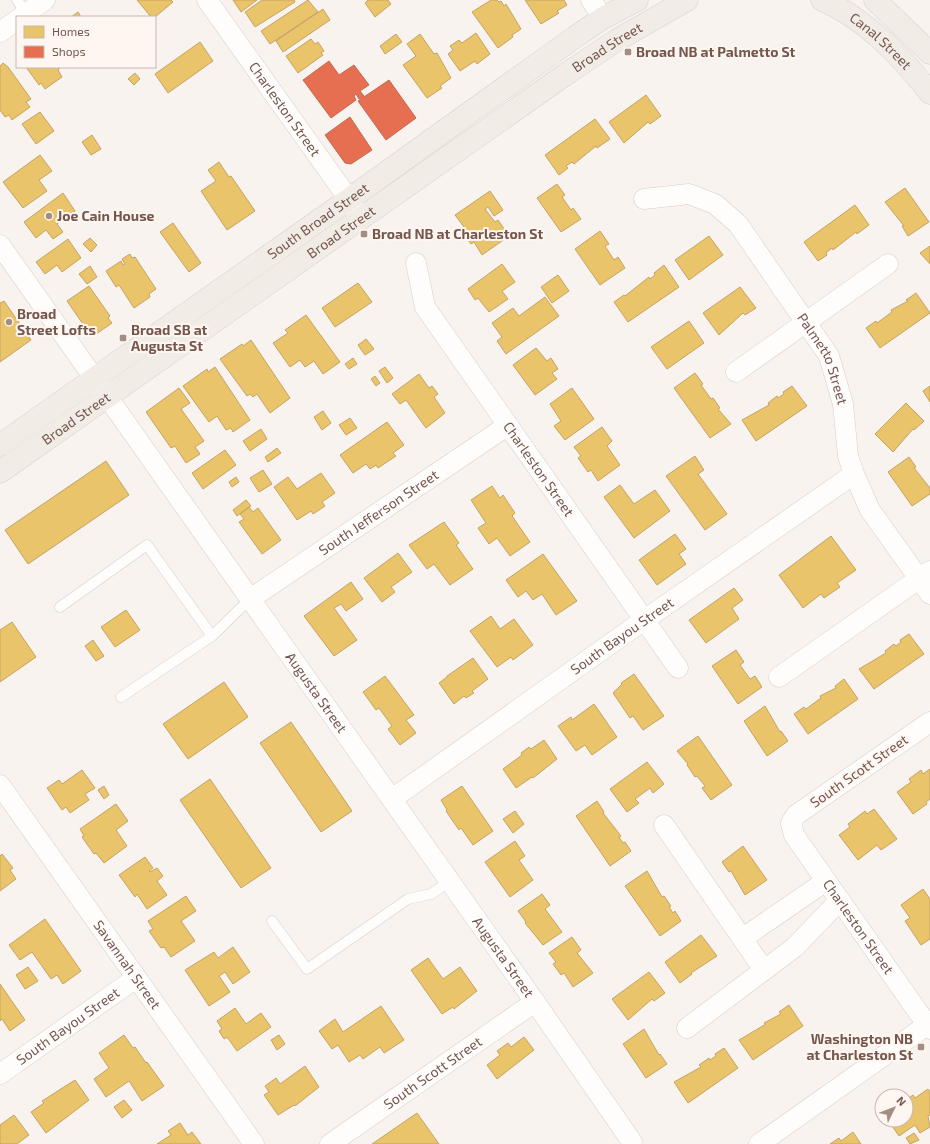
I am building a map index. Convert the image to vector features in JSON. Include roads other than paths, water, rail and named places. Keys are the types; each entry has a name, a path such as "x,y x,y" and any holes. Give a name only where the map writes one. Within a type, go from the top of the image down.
{"main road":[{"name":"South Broad Street","path":"0,445 603,18 637,0"},
{"name":"Broad Street","path":"0,472 595,54 687,0"},
{"name":"Canal Street","path":"822,0 847,13 876,35 906,64 930,93"},
{"name":"Canal Street","path":"875,0 930,53"}],"street":[{"path":"0,32 20,12 45,0"},
{"name":"Charleston Street","path":"207,0 344,191 348,200 361,219"},
{"path":"591,0 603,18"},
{"name":"Palmetto Street","path":"644,199 689,194 715,204 738,224 829,356 843,404 848,456 854,474 870,510 926,581"},
{"name":"Augusta Street","path":"0,245 450,881 632,1142"},
{"name":"Charleston Street","path":"416,263 425,307 643,621 678,668"},
{"path":"736,372 888,264"},
{"name":"South Jefferson Street","path":"250,599 507,426"},
{"name":"South Bayou Street","path":"392,799 854,474"},
{"path":"778,677 926,581"},
{"name":"South Scott Street","path":"791,823 796,815 930,722"},
{"name":"Savannah Street","path":"0,785 254,1144"},
{"name":"Charleston Street","path":"791,823 794,835 929,1026"},
{"path":"664,825 764,970"},
{"path":"743,938 826,881"},
{"path":"687,1028 795,947 840,900"},
{"name":"South Bayou Street","path":"0,1074 136,978"},
{"name":"South Scott Street","path":"330,1144 535,1002"},
{"path":"759,1144 929,1026"}],"lane":[{"path":"60,607 147,545 212,636"},
{"path":"121,697 212,636 250,599"},
{"path":"272,921 308,969 408,899 431,894 450,881"}],"place":[{"name":"Broad NB at Palmetto St","path":"628,52"},
{"name":"Joe Cain House","path":"49,216"},
{"name":"Broad NB at Charleston St","path":"364,234"},
{"name":"Broad Street Lofts","path":"9,322"},
{"name":"Broad SB at Augusta St","path":"123,338"},
{"name":"Washington NB at Charleston St","path":"921,1047"}]}
